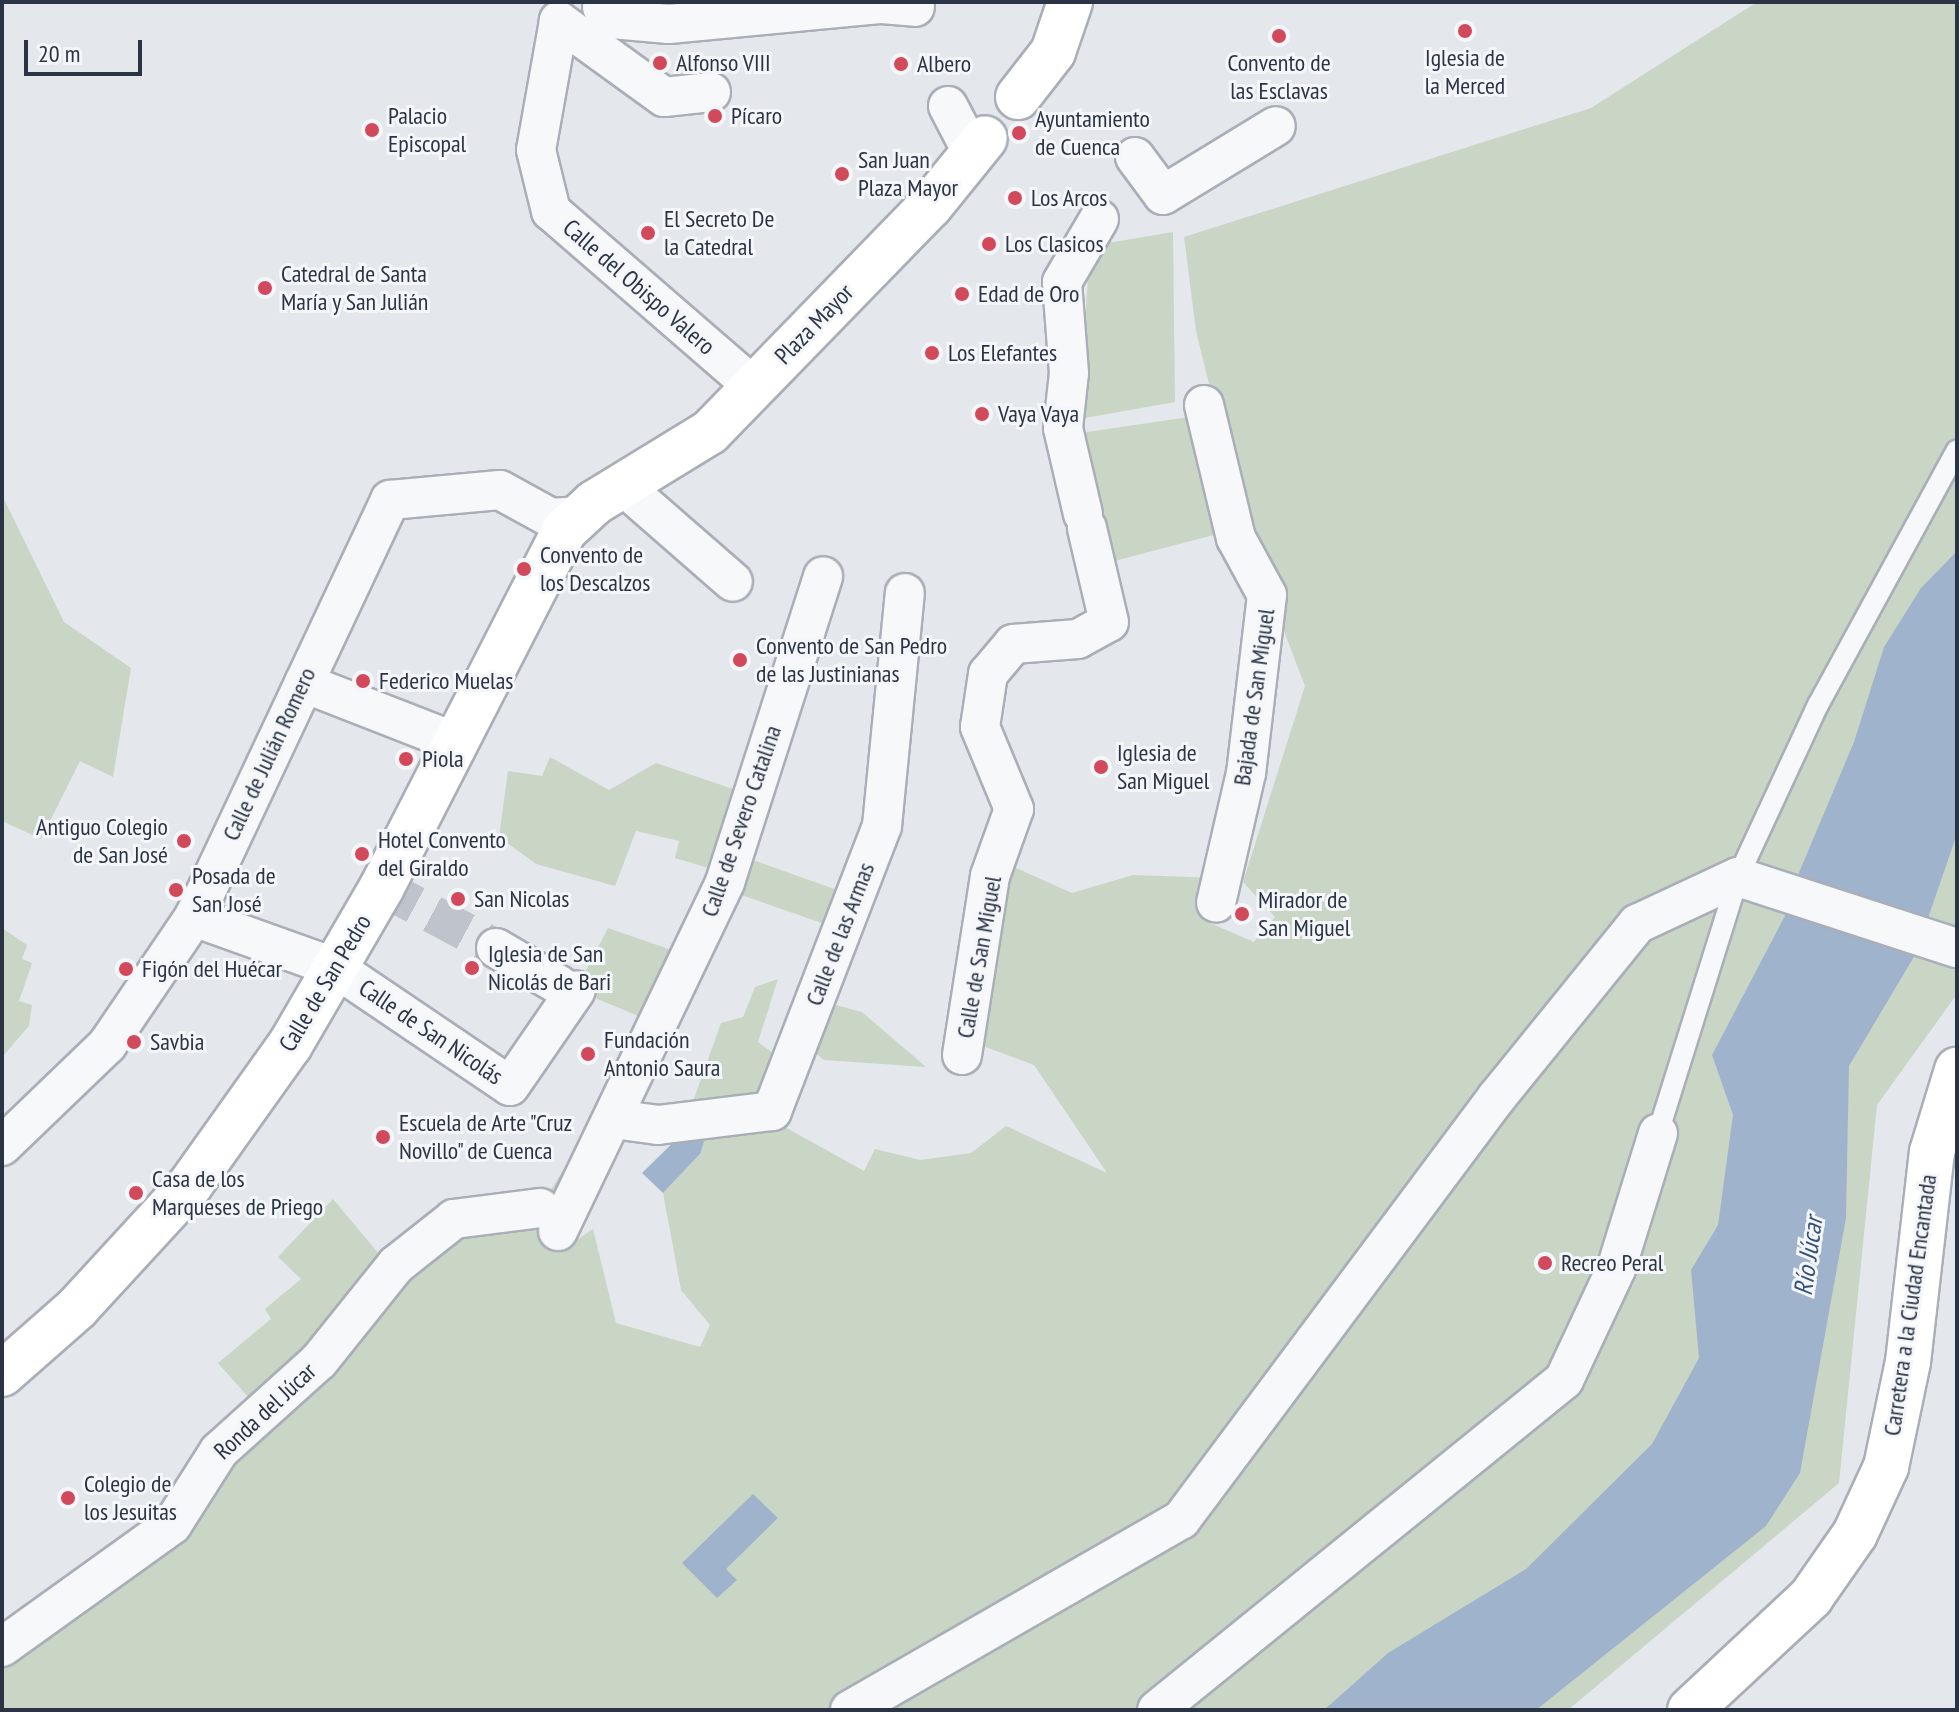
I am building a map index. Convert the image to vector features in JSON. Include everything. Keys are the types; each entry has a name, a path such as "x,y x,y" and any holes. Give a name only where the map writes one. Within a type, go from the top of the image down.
{"street":[{"path":"1018,97 1053,52 1070,2"},
{"path":"602,7 612,19 669,24 882,4 915,7"},
{"name":"Calle del Obispo Valero","path":"711,92 664,97 559,21 536,150 551,211 753,386"},
{"path":"948,106 979,145"},
{"path":"1135,157 1163,195 1276,126"},
{"name":"Plaza Mayor","path":"572,524 622,485 677,457 753,386 930,206 979,145"},
{"name":"Calle de San Miguel","path":"962,1055 990,876 1014,809 980,727 988,674 1013,644 1078,639 1109,622 1063,428 1069,373 1062,282 1099,219"},
{"name":"Bajada de San Miguel","path":"1204,405 1236,538 1267,595 1246,773 1216,903"},
{"path":"622,485 733,582"},
{"name":"Calle de Julián Romero","path":"2,1146 107,1045 194,917 390,500 500,490 551,518 572,524"},
{"name":"Calle de San Pedro","path":"2,1374 77,1308 190,1185 290,1045 572,524"},
{"name":"Calle de Severo Catalina","path":"549,1219 613,1119 725,882 823,576"},
{"name":"Calle de las Armas","path":"613,1119 658,1125 772,1111 882,826 905,593"},
{"path":"304,683 453,741"},
{"path":"850,1710 1181,1520 1497,1097 1637,924 1754,882 1944,944"},
{"path":"194,917 334,967"},
{"name":"Calle de San Nicolás","path":"334,967 510,1086 568,987 496,948"},
{"name":"Carretera a la Ciudad Encantada","path":"1690,1710 1811,1597 1855,1534 1886,1467 1908,1362 1932,1152 1957,1070"},
{"path":"1157,1710 1564,1380 1616,1269 1658,1133"},
{"name":"Ronda del Júcar","path":"2,1647 172,1525 219,1451 319,1361 396,1265 454,1219 549,1219"}],"lane":[{"path":"1658,1133 1818,705 1957,450"}],"green space":[{"path":"1757,2 1957,2 1957,994 1877,1105 1839,1483 1568,1710 2,1710 2,1666 194,1524 232,1462 453,1233 540,1208 563,1170 582,1210 563,1249 593,1229 616,1323 700,1347 710,1325 681,1290 663,1193 700,1154 700,1123 765,1116 864,1171 875,1149 920,1160 971,1153 1006,1126 1107,1173 1034,1065 969,1041 996,859 1072,893 1133,875 1219,878 1203,920 1254,942 1275,917 1243,882 1305,686 1246,532 1196,331 1184,237 1591,108"},
{"path":"1173,232 1175,402 1079,419 1090,246"},
{"path":"1189,417 1225,532 1103,564 1080,433"},
{"path":"2,495 64,622 131,668 113,777 80,761 41,839 2,821"},
{"path":"550,757 609,790 656,763 739,791 712,869 675,858 679,841 636,831 615,886 536,864 499,837 508,771 542,776"},
{"path":"739,855 854,896 842,930 730,891"},
{"path":"2,928 27,945 22,959 32,963 19,1001 32,1005 29,1026 2,1057"},
{"path":"608,928 683,954 650,1021 576,990"},
{"path":"778,979 758,1042 781,1059 767,1092 690,1110 721,1023 743,1017 755,987"},
{"path":"825,1002 862,1012 926,1067 824,1060 811,1049"},
{"path":"333,1199 395,1273 256,1406 218,1363 271,1319 265,1309 301,1279 278,1257"}],"water":[{"path":"1957,551 1957,834 1926,924 1798,875 1854,742 1884,647 1921,588"},
{"name":"Río Júcar","path":"1788,910 1918,950 1849,1066 1846,1218 1800,1473 1766,1526 1536,1710 1324,1710 1388,1653 1526,1569 1652,1444 1699,1358 1691,1270 1718,1225 1733,1115 1712,1055"},
{"path":"690,1126 704,1142 700,1154 663,1193 642,1173"},
{"path":"753,1494 778,1518 726,1569 737,1580 717,1598 682,1563"}],"tunnel":[{"path":"382,887 496,948"}],"place":[{"name":"Iglesia de la Merced","path":"1465,31"},
{"name":"Convento de las Esclavas","path":"1279,36"},
{"name":"Alfonso VIII","path":"660,63"},
{"name":"Albero","path":"901,64"},
{"name":"Pícaro","path":"715,116"},
{"name":"Palacio Episcopal","path":"372,130"},
{"name":"Ayuntamiento de Cuenca","path":"1019,133"},
{"name":"San Juan Plaza Mayor","path":"842,174"},
{"name":"Los Arcos","path":"1015,198"},
{"name":"El Secreto De la Catedral","path":"648,233"},
{"name":"Los Clasicos","path":"989,244"},
{"name":"Catedral de Santa María y San Julián","path":"265,288"},
{"name":"Edad de Oro","path":"962,294"},
{"name":"Los Elefantes","path":"932,353"},
{"name":"Vaya Vaya","path":"982,414"},
{"name":"Convento de los Descalzos","path":"524,569"},
{"name":"Convento de San Pedro de las Justinianas","path":"740,660"},
{"name":"Federico Muelas","path":"363,681"},
{"name":"Piola","path":"406,759"},
{"name":"Iglesia de San Miguel","path":"1101,767"},
{"name":"Antiguo Colegio de San José","path":"184,841"},
{"name":"Hotel Convento del Giraldo","path":"362,854"},
{"name":"Posada de San José","path":"176,890"},
{"name":"San Nicolas","path":"458,899"},
{"name":"Mirador de San Miguel","path":"1242,914"},
{"name":"Iglesia de San Nicolás de Bari","path":"472,968"},
{"name":"Figón del Huécar","path":"126,969"},
{"name":"Savbia","path":"134,1042"},
{"name":"Fundación Antonio Saura","path":"588,1054"},
{"name":"Escuela de Arte \"Cruz Novillo\" de Cuenca","path":"383,1137"},
{"name":"Casa de los Marqueses de Priego","path":"136,1193"},
{"name":"Recreo Peral","path":"1545,1263"},
{"name":"Colegio de los Jesuitas","path":"68,1498"}]}
